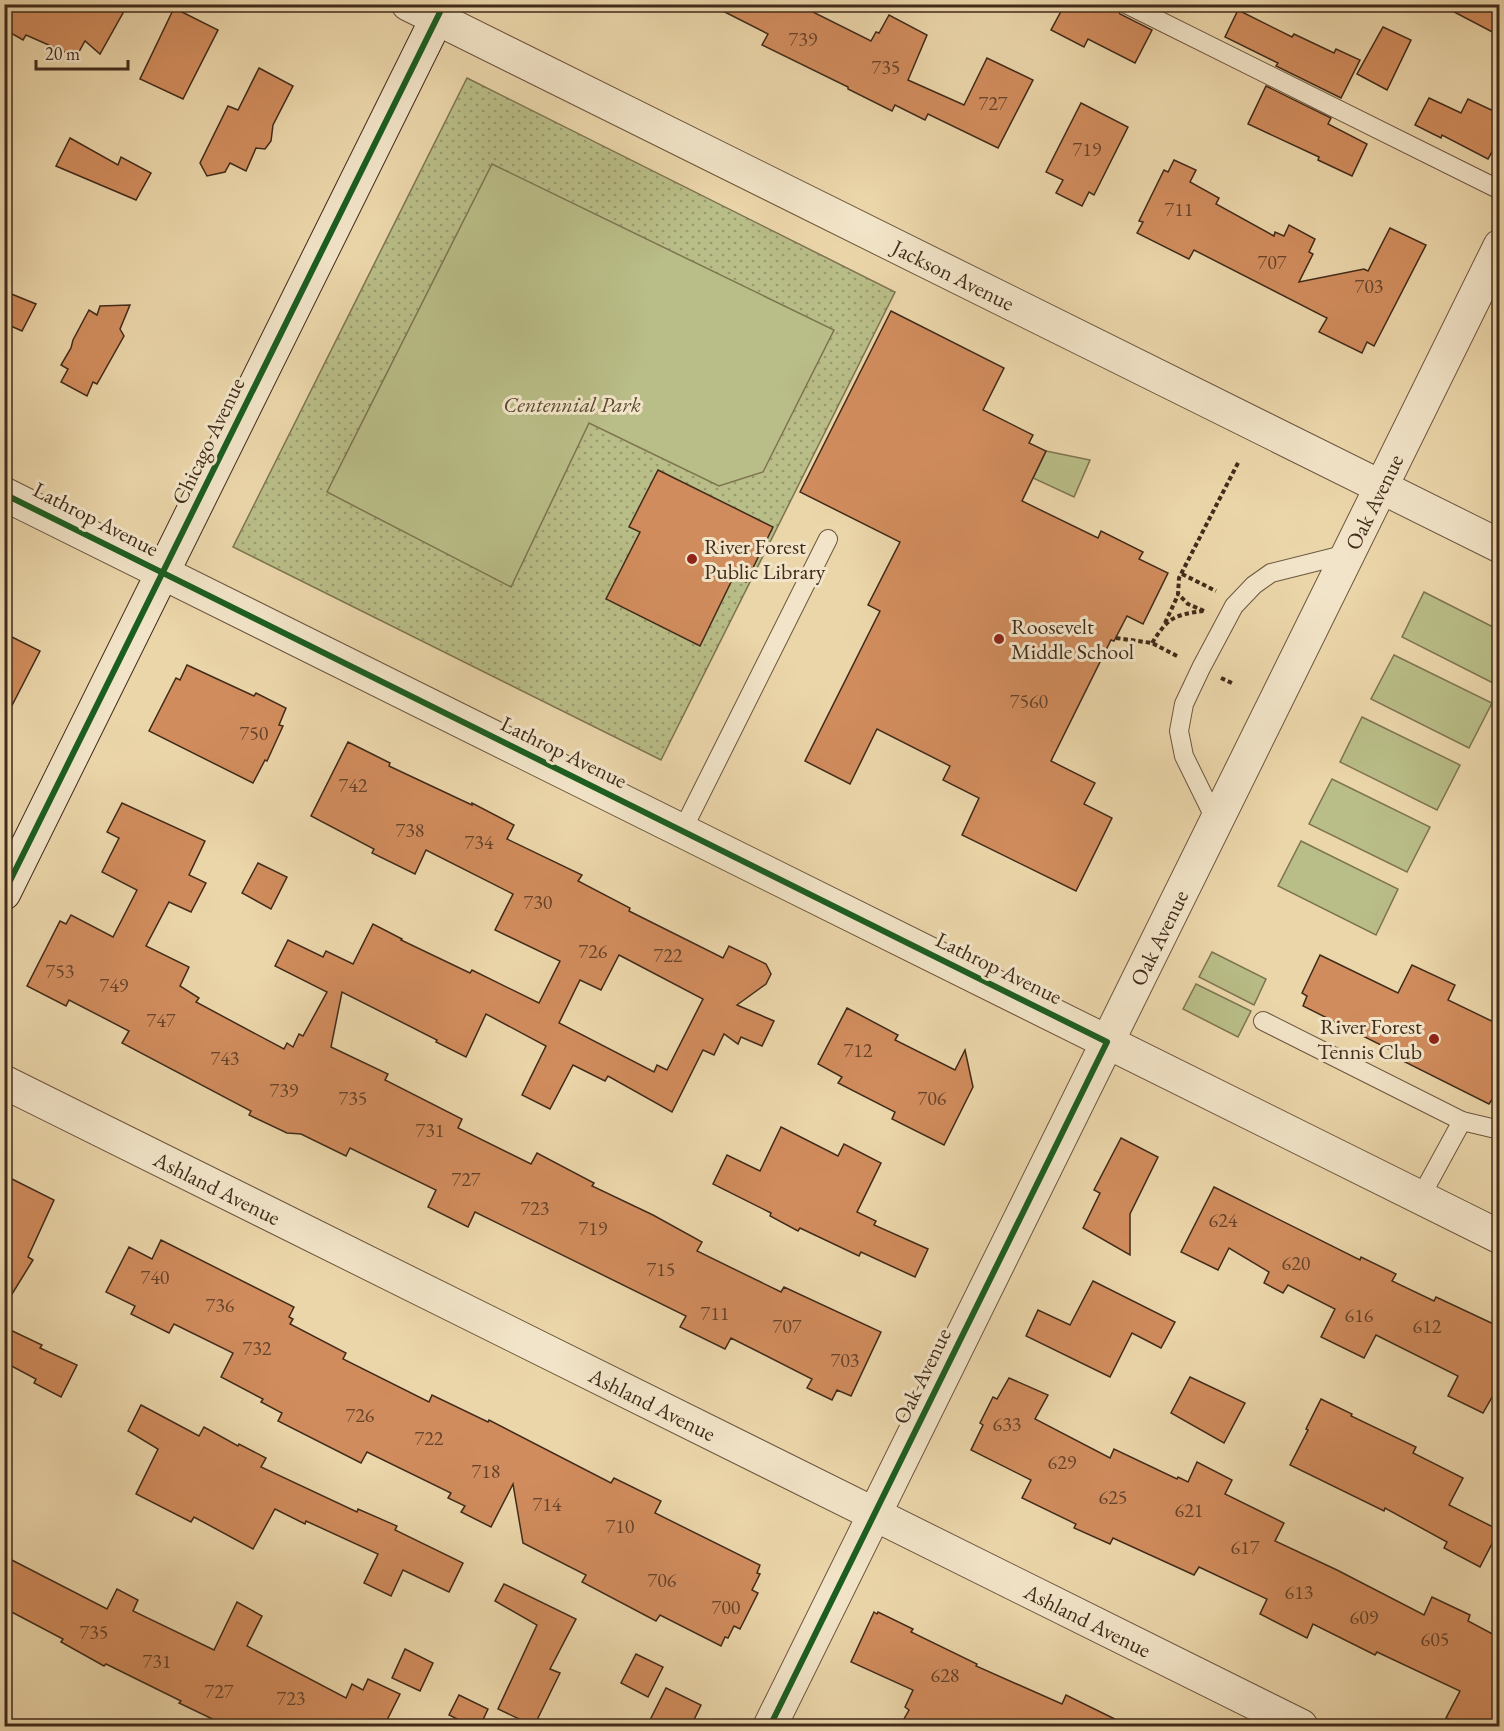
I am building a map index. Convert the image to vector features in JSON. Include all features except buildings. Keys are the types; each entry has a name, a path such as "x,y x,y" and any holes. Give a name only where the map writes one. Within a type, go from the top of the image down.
{"street":[{"name":"Jackson Avenue","path":"408,4 440,12 1500,546"},
{"name":"Chicago Avenue","path":"4,893 440,12"},
{"name":"Oak Avenue","path":"770,1726 1500,246"},
{"name":"Lathrop Avenue","path":"4,494 1500,1237"},
{"name":"Ashland Avenue","path":"4,1082 1301,1726"}],"lane":[{"path":"1126,4 1500,190"},
{"path":"682,831 828,540"},
{"path":"1216,821 1184,756 1179,731 1184,704 1201,668 1234,606 1254,585 1271,573 1347,555"},
{"path":"1263,1021 1462,1121 1500,1130"},
{"path":"1420,1197 1462,1121"}],"path":[{"path":"1152,643 1178,594 1179,578 1239,461"},
{"path":"1164,624 1180,615 1206,612 1188,604 1178,594"},
{"path":"1116,638 1152,643 1234,684"}],"green space":[{"name":"Centennial Park","path":"467,78 895,292 661,760 233,547"},
{"path":"492,164 834,330 763,472 719,486 589,423 511,587 327,492"},
{"path":"1046,451 1090,460 1074,497 1033,478"},
{"path":"1424,592 1499,630 1499,686 1402,637"},
{"path":"1394,655 1492,703 1469,748 1371,699"},
{"path":"1362,717 1460,765 1437,810 1340,762"},
{"path":"1332,779 1430,827 1407,872 1309,824"},
{"path":"1301,841 1398,889 1376,935 1278,886"},
{"path":"1212,952 1266,979 1254,1005 1199,977"},
{"path":"1196,984 1251,1011 1238,1037 1183,1009"}],"cycle path":[{"path":"4,893 444,4"},
{"path":"4,494 1107,1042 770,1726"}],"place":[{"name":"River Forest Public Library","path":"692,559"},
{"name":"Roosevelt Middle School","path":"999,639"},
{"name":"River Forest Tennis Club","path":"1434,1039"}]}
